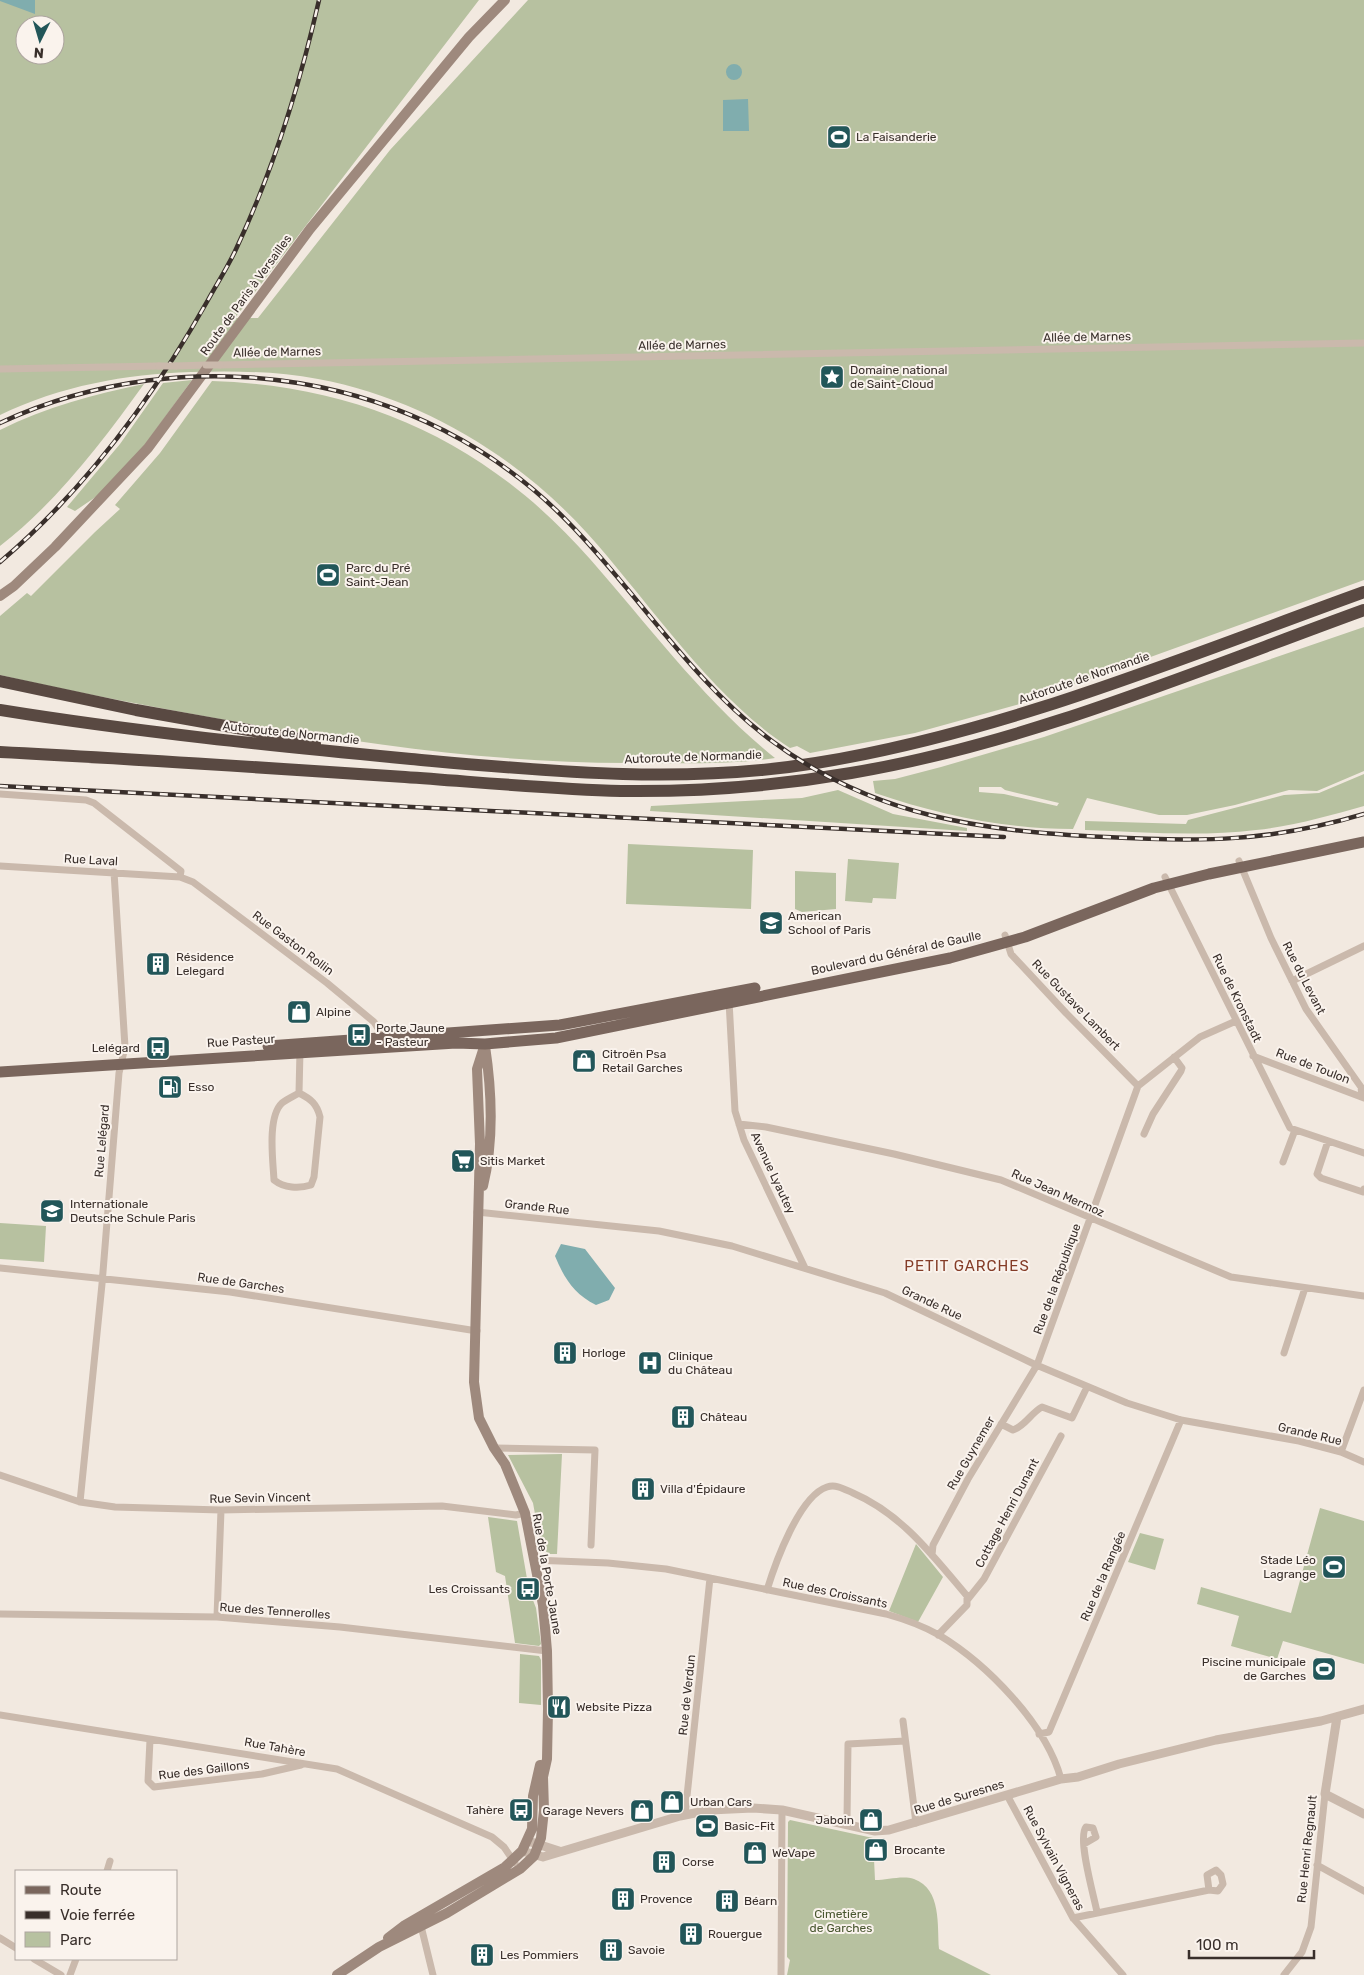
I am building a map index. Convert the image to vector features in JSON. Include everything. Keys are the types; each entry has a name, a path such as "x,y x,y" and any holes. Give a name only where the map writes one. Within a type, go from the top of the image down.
{"highway":[{"name":"Autoroute de Normandie","path":"0,710 168,734 326,751 548,771 611,774 705,773 814,764 921,742 999,722 1364,592"},
{"path":"0,752 409,777 547,788 657,791 778,783 849,773 924,759 1003,738 1100,706 1364,610"},
{"path":"0,681 136,710 310,741 326,751"}],"main road":[{"name":"Route de Paris à Versailles","path":"0,596 14,586 55,547 143,455 310,229 469,37 506,0"},
{"name":"Boulevard du Général de Gaulle","path":"484,1032 560,1025 728,998 950,958 1167,881 1364,836"},
{"name":"Boulevard du Général de Gaulle","path":"1240,864 1364,842"},
{"name":"Boulevard du Général de Gaulle","path":"485,1044 542,1040 728,998"},
{"path":"517,1041 534,1028 542,1040"},
{"name":"Rue Pasteur","path":"299,1048 380,1038 484,1032"},
{"name":"Rue de la Porte Jaune","path":"337,1975 379,1947 447,1914 537,1851 544,1810 543,1777 548,1759 546,1750 547,1651 542,1605 525,1513 505,1464 494,1448 479,1418 475,1398 477,1208 484,1185 490,1138 488,1068 484,1032"},
{"name":"Rue Pasteur","path":"0,1065 123,1060 299,1048 456,1043 485,1044"},
{"name":"Rue Pasteur","path":"0,1072 123,1060"},
{"name":"Rue de la Porte Jaune","path":"379,1947 405,1925 517,1865 532,1829 536,1777 546,1750"}],"street":[{"name":"Allée de Marnes","path":"0,369 1364,343"},
{"path":"0,794 86,800 94,803 177,867 181,871 180,877"},
{"name":"Rue du Levant","path":"1240,864 1271,938 1292,981 1319,1030 1361,1087 1363,1097"},
{"name":"Rue Laval","path":"0,866 180,877"},
{"name":"Rue Lelégard","path":"80,1502 102,1278 119,1073 125,1047 114,872"},
{"name":"Rue Gaston Rollin","path":"180,877 193,882 327,983 374,1022 379,1030 380,1038"},
{"name":"Rue de Kronstadt","path":"1167,881 1253,1056 1293,1129"},
{"name":"Rue Gustave Lambert","path":"1006,939 1011,954 1138,1086"},
{"path":"1292,981 1364,946"},
{"name":"Avenue Lyautey","path":"728,998 736,1110 739,1124 744,1140 805,1268"},
{"path":"1138,1086 1200,1037 1236,1021"},
{"path":"299,1048 299,1093"},
{"name":"Rue de Toulon","path":"1253,1056 1363,1097"},
{"path":"1144,1134 1153,1114 1181,1071 1182,1068 1174,1057"},
{"name":"Rue de la République","path":"1037,1365 1138,1086"},
{"path":"299,1093 312,1100 318,1108 320,1117 314,1178 311,1185 304,1187 281,1186 274,1180 271,1141 275,1119 281,1104 299,1093"},
{"name":"Rue Jean Mermoz","path":"739,1124 766,1127 894,1154 1001,1180 1091,1220 1231,1277 1364,1296"},
{"path":"1283,1162 1293,1129 1364,1153"},
{"path":"1328,1141 1317,1174 1321,1178 1363,1192 1364,1189"},
{"name":"Grande Rue","path":"477,1208 659,1231 732,1246 885,1293 1087,1387 1181,1420 1299,1441 1341,1452 1364,1462"},
{"name":"Rue de Garches","path":"0,1268 230,1292 477,1331"},
{"path":"1284,1353 1305,1288"},
{"name":"Rue Guynemer","path":"932,1555 933,1545 1001,1424 1037,1365"},
{"path":"1001,1424 1013,1430 1018,1428 1034,1411 1042,1407 1072,1418 1087,1387"},
{"path":"1341,1452 1364,1390"},
{"name":"Rue de la Rangée","path":"1039,1734 1049,1732 1181,1420"},
{"name":"Cottage Henri Dunant","path":"938,1635 967,1605 968,1599 984,1580 1061,1436"},
{"path":"494,1448 595,1450 591,1545"},
{"name":"Rue Sevin Vincent","path":"0,1475 80,1502 115,1508 221,1510 400,1505 442,1506 516,1515 525,1513"},
{"path":"767,1590 798,1516 811,1500 828,1487 841,1488 875,1504 921,1541 968,1599"},
{"path":"217,1617 221,1510"},
{"name":"Rue des Croissants","path":"534,1560 608,1563 666,1569 886,1614 938,1635 970,1657 1005,1690 1039,1734 1061,1779"},
{"name":"Rue de Verdun","path":"685,1815 710,1578"},
{"name":"Rue des Tennerolles","path":"0,1614 217,1617 340,1627 547,1651"},
{"name":"Rue de Suresnes","path":"537,1851 543,1857 685,1815 741,1808 782,1810 874,1831 916,1823 1061,1779 1078,1777 1119,1764 1216,1740 1337,1717 1364,1709"},
{"name":"Rue Henri Regnault","path":"1284,1975 1308,1942 1325,1794 1337,1717"},
{"name":"Rue Tahère","path":"1,1718 337,1768 492,1837 504,1847 517,1865"},
{"path":"903,1720 916,1823"},
{"name":"Rue des Gaillons","path":"150,1740 148,1781 154,1787 254,1776 306,1764"},
{"path":"847,1820 848,1744 905,1741"},
{"path":"1325,1794 1364,1814"},
{"name":"Rue Sylvain Vigneras","path":"1007,1795 1073,1918 1123,1975"},
{"path":"781,1975 782,1810"},
{"path":"528,1841 537,1851"},
{"path":"1084,1844 1097,1912"},
{"path":"522,1851 537,1851"},
{"path":"106,1870 110,1861"},
{"path":"1317,1865 1364,1891"},
{"path":"1073,1918 1209,1890"},
{"path":"421,1926 433,1975"},
{"path":"0,1938 15,1947"},
{"path":"36,1960 61,1975"},
{"path":"70,1975 76,1960"}],"green space":[{"name":"Domaine national de Saint-Cloud","path":"0,0 479,0 235,318 258,318 390,150 528,0 1364,0 1364,580 1020,704 915,733 810,753 797,746 790,748 761,727 734,703 682,648 587,533 560,505 530,479 498,455 465,434 394,400 356,388 302,376 271,373 167,373 94,383 46,396 0,415"},
{"path":"192,380 144,446 100,494 75,511 67,507 120,444 163,383"},
{"name":"Parc du Pré Saint-Jean","path":"212,381 268,385 321,395 372,409 420,429 466,453 510,483 551,519 590,559 701,688 749,736 775,758 707,763 587,762 536,760 434,751 383,745 231,721 87,694 0,675 0,616 27,593 31,596 120,509 115,505 160,453"},
{"path":"144,384 112,428 60,491 21,529 0,546 0,430 70,402"},
{"path":"1364,627 1364,771 1317,791 1289,790 1235,805 1187,815 1159,815 1087,798 1073,829 1022,826 972,819 923,808 875,793 873,781 895,779 1044,737","holes":["979,787 1001,787 1005,790 1059,803 1057,806 1004,794 979,792"]},
{"path":"1364,774 1364,806 1297,823 1256,830 1213,833 1085,830 1085,821 1186,824 1188,820 1284,795 1319,793"},
{"path":"838,790 893,814 967,828 967,831 650,811 651,806 802,798"},
{"path":"628,844 753,850 751,909 626,904"},
{"path":"848,859 899,863 896,899 873,898 872,903 845,901"},
{"path":"795,871 836,873 836,909 802,912 795,909"},
{"path":"0,1223 46,1226 44,1262 0,1259"},
{"path":"562,1454 557,1554 549,1554 541,1547 533,1503 508,1455"},
{"name":"Stade Léo Lagrange","path":"1320,1508 1364,1521 1364,1664 1283,1641 1277,1659 1231,1646 1239,1616 1197,1604 1201,1587 1291,1613"},
{"path":"488,1517 517,1521 529,1590 536,1608 541,1644 539,1646 515,1643 505,1576 496,1572"},
{"path":"1140,1533 1164,1539 1155,1570 1128,1562"},
{"path":"916,1544 943,1577 918,1622 889,1611"},
{"path":"520,1654 539,1656 541,1660 541,1705 519,1703"},
{"name":"Cimetière de Garches","path":"790,1820 873,1838 875,1880 905,1877 923,1884 934,1899 938,1919 939,1949 991,1975 787,1975 790,1960 787,1957 788,1822"}],"water":[{"path":"35,0 35,14 0,1"},
{"path":"734,64 742,72 734,80 726,72"},
{"path":"748,99 749,131 723,131 723,100"},
{"path":"561,1244 585,1249 615,1288 609,1300 596,1305 588,1301 571,1285 555,1256"}],"railway":[{"path":"0,562 61,504 116,440 165,371 223,274 234,254 263,187 285,125 319,0"},
{"path":"0,423 72,396 148,381 224,376 300,383 374,401 444,431 509,471 568,522 594,549 690,664 743,717 772,741 811,767 850,787 890,803 931,815 973,824 1016,830 1106,837 1236,838 1298,830 1364,814"},
{"path":"0,786 1004,837"}],"place":[{"name":"La Faisanderie","path":"839,137"},
{"name":"Domaine national de Saint-Cloud","path":"832,377"},
{"name":"Parc du Pré Saint-Jean","path":"328,575"},
{"name":"American School of Paris","path":"771,923"},
{"name":"Résidence Lelegard","path":"158,964"},
{"name":"Alpine","path":"299,1012"},
{"name":"Porte Jaune - Pasteur","path":"359,1035"},
{"name":"Lelégard","path":"158,1048"},
{"name":"Citroën Psa Retail Garches","path":"584,1061"},
{"name":"Esso","path":"170,1087"},
{"name":"Sitis Market","path":"463,1161"},
{"name":"Internationale Deutsche Schule Paris","path":"52,1211"},
{"name":"Horloge","path":"565,1353"},
{"name":"Clinique du Château","path":"650,1363"},
{"name":"Château","path":"683,1417"},
{"name":"Villa d'Épidaure","path":"643,1489"},
{"name":"Stade Léo Lagrange","path":"1334,1567"},
{"name":"Les Croissants","path":"528,1589"},
{"name":"Piscine municipale de Garches","path":"1324,1669"},
{"name":"Website Pizza","path":"559,1707"},
{"name":"Urban Cars","path":"672,1802"},
{"name":"Tahère","path":"521,1810"},
{"name":"Garage Nevers","path":"642,1811"},
{"name":"Jaboin","path":"871,1820"},
{"name":"Basic-Fit","path":"707,1826"},
{"name":"Brocante","path":"876,1850"},
{"name":"WeVape","path":"755,1853"},
{"name":"Corse","path":"664,1862"},
{"name":"Provence","path":"623,1899"},
{"name":"Béarn","path":"727,1901"},
{"name":"Rouergue","path":"691,1934"},
{"name":"Savoie","path":"611,1950"},
{"name":"Les Pommiers","path":"482,1955"}],"district":[{"name":"PETIT GARCHES","path":"967,1266"}]}
